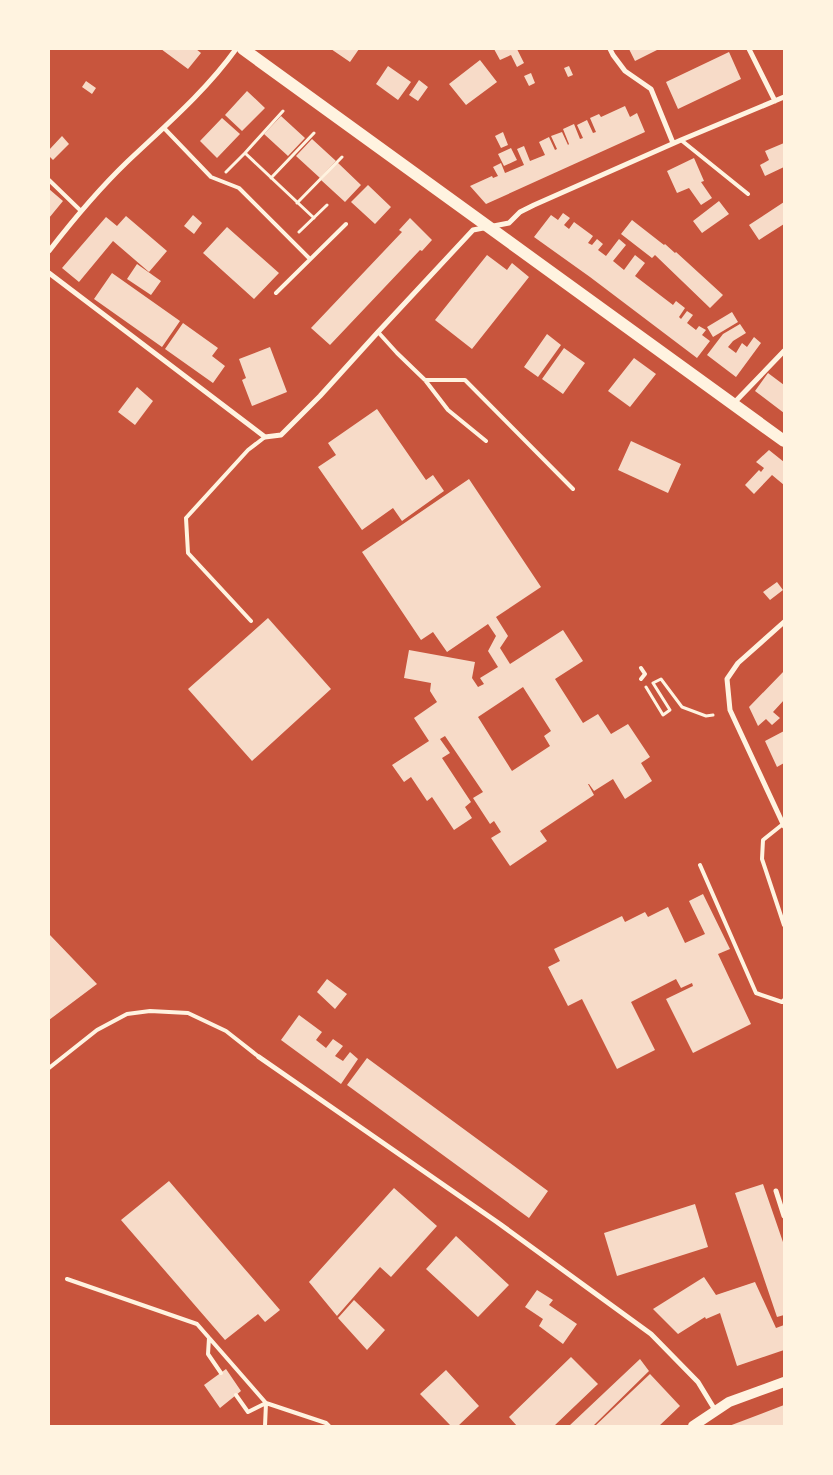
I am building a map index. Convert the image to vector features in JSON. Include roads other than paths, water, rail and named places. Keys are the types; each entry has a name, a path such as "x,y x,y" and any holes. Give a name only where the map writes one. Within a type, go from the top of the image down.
{"main road":[{"path":"243,49 784,440"},
{"path":"700,1424 729,1402 784,1382"}],"street":[{"path":"49,251 80,211 126,163 198,95 236,49"},
{"path":"610,49 625,71 651,89 674,143"},
{"path":"749,49 775,101"},
{"path":"49,273 265,437 281,435 320,396 473,230 509,223 520,212 534,205 784,97"},
{"path":"734,404 784,351"},
{"path":"784,622 738,663 727,678 730,710 784,825"},
{"path":"259,1057 497,1222 651,1334 698,1382 716,1410"},
{"path":"776,1191 784,1216"}],"lane":[{"path":"164,128 211,177 239,188 310,259"},
{"path":"681,140 748,194"},
{"path":"49,180 80,211"},
{"path":"276,293 346,224"},
{"path":"378,332 425,380 448,410 486,441"},
{"path":"425,380 465,380 573,489"},
{"path":"251,621 188,553 186,518 248,450 265,437"},
{"path":"641,668 645,674 641,679"},
{"path":"784,825 764,840 762,859 784,925"},
{"path":"700,865 756,993 782,1002 784,1000"},
{"path":"49,1068 97,1030 127,1014 150,1011 188,1013 226,1031 259,1057"},
{"path":"67,1279 197,1324 266,1403 326,1422 329,1426"},
{"path":"209,1338 208,1354 221,1373"},
{"path":"236,1395 248,1412 266,1403"},
{"path":"265,1426 266,1403"}]}
